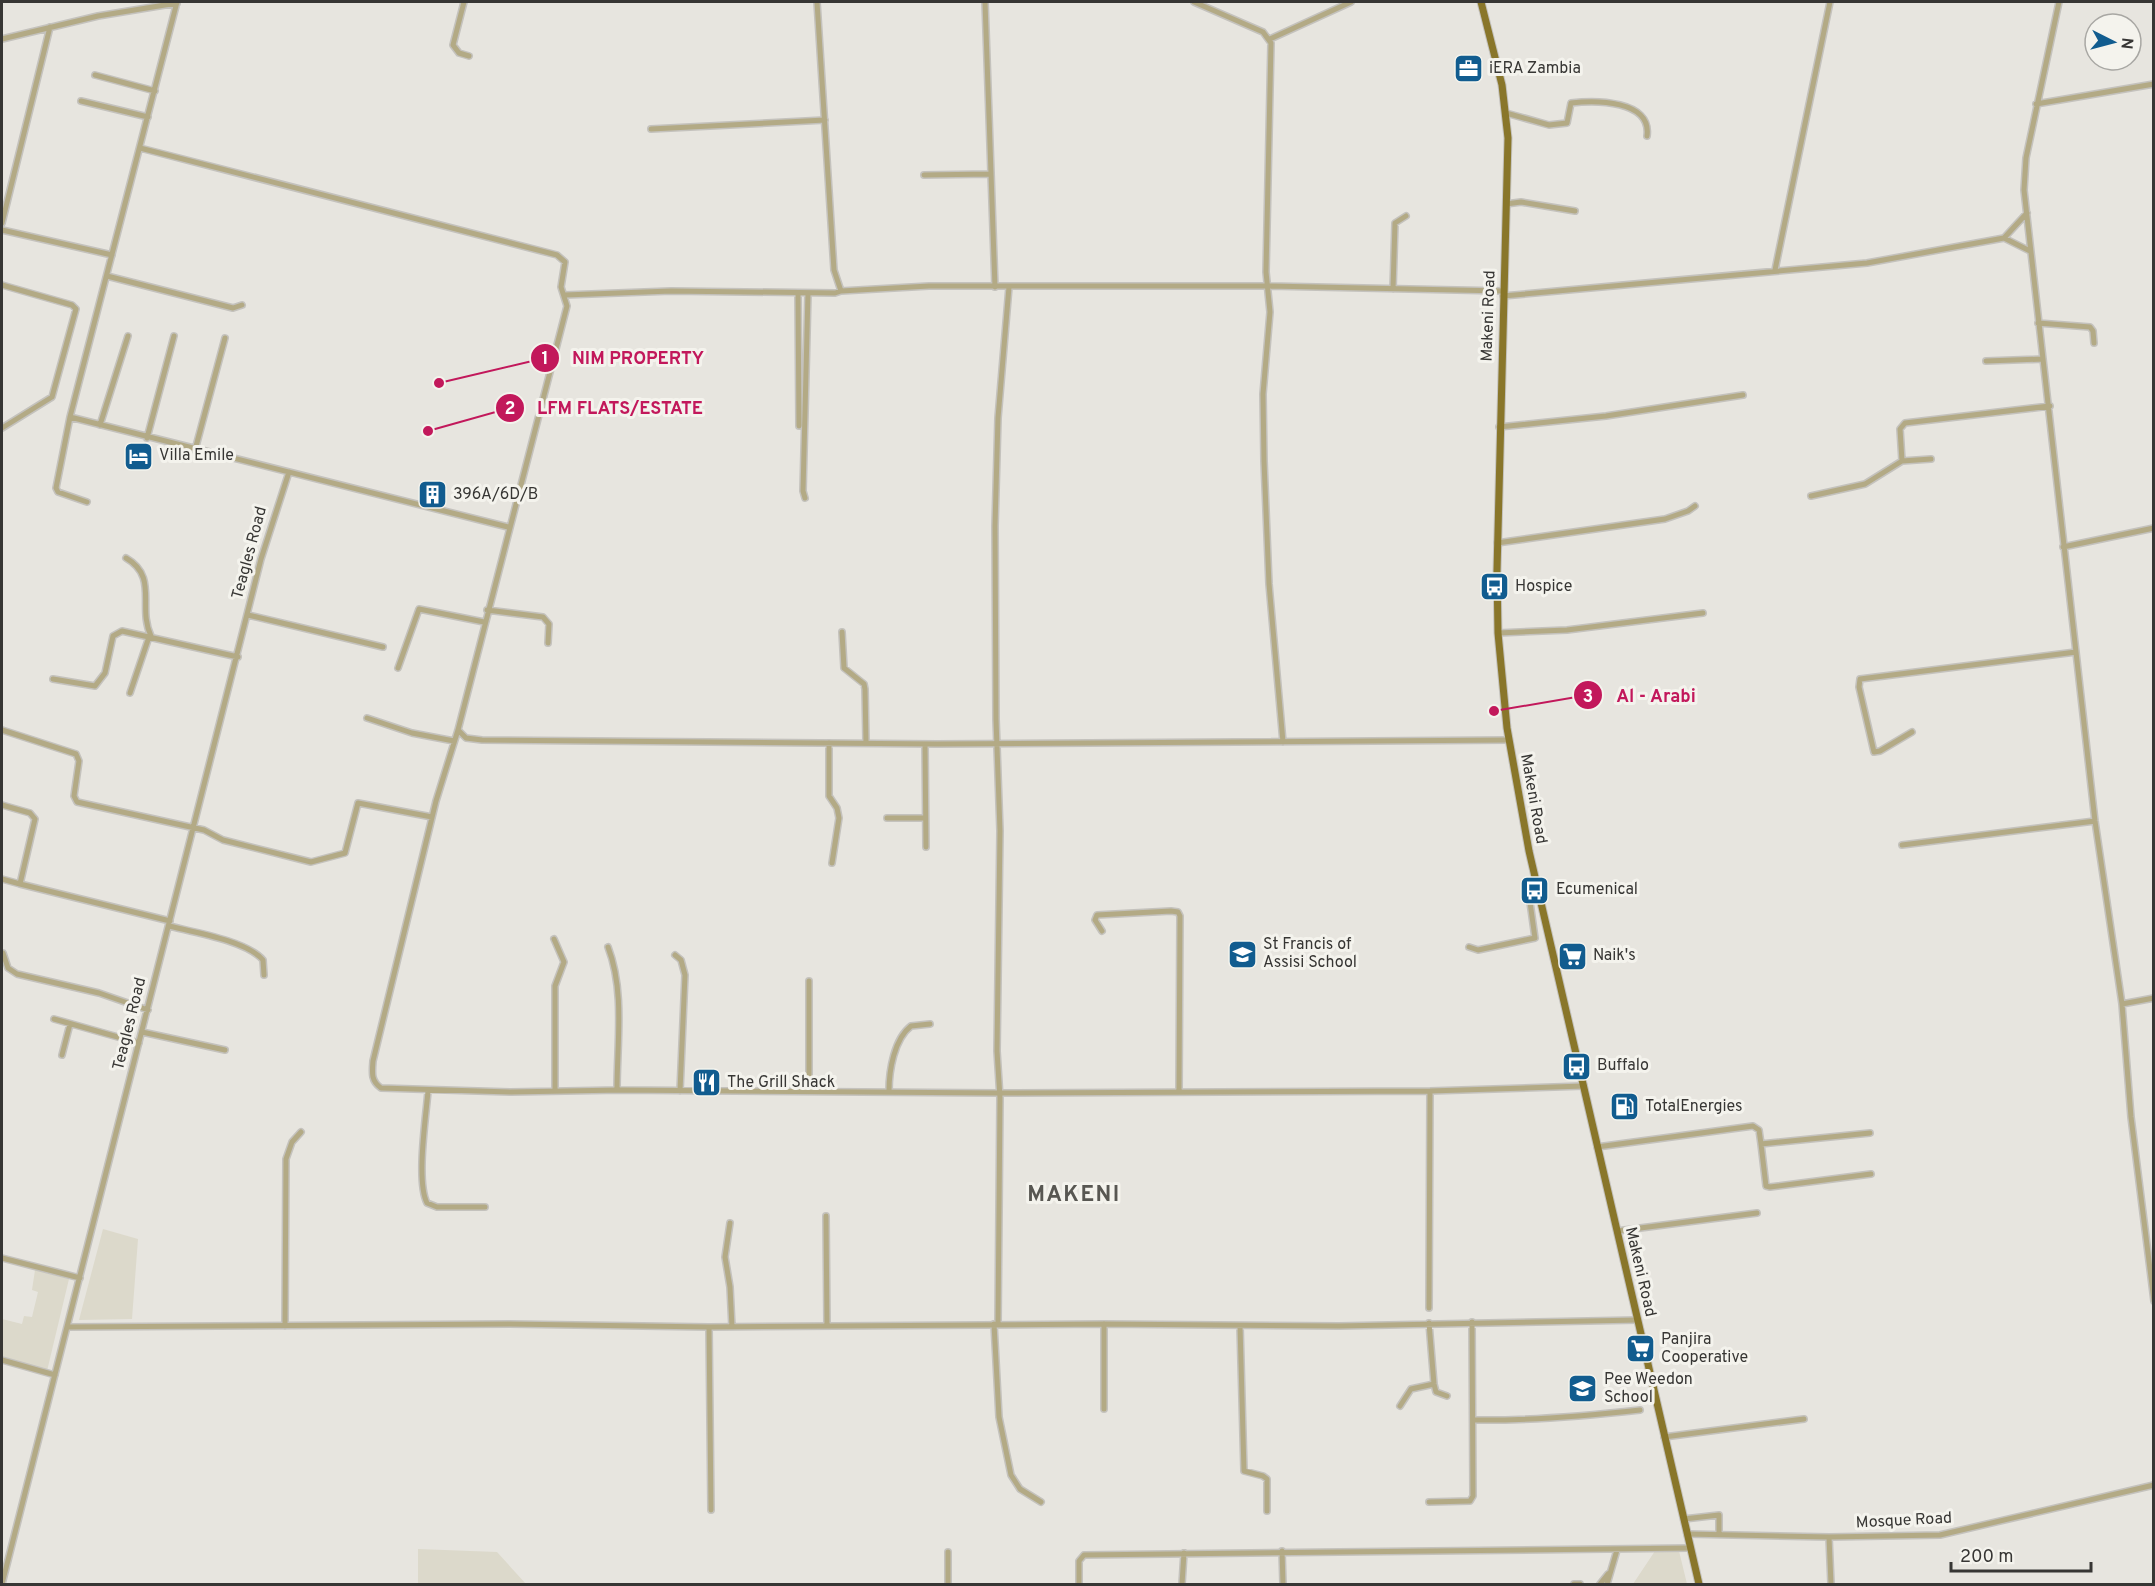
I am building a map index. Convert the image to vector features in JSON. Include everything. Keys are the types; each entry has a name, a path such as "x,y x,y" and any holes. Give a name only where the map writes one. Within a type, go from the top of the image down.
{"main road":[{"name":"Makeni Road","path":"1481,2 1495,54 1506,113 1506,204 1497,543 1498,633 1509,740 1538,893 1699,1584"}],"street":[{"path":"2,39 98,16 177,2 70,417 56,488 58,492 87,502"},
{"path":"464,2 453,45 459,53 469,56"},
{"path":"817,2 834,270 841,291"},
{"path":"985,2 990,80 990,174 996,287"},
{"path":"1194,2 1263,32 1270,39 1267,286 1270,312 1263,394 1264,461 1270,591 1283,742"},
{"path":"1270,39 1351,2"},
{"path":"1774,270 1830,2"},
{"path":"2059,2 2036,104 2024,183 2038,323 2050,406 2063,547 2095,821 2122,1004 2131,1117 2154,1301"},
{"path":"2,223 50,27"},
{"path":"95,75 154,91"},
{"path":"2036,104 2154,84"},
{"path":"81,101 148,117"},
{"path":"1506,113 1558,126 1567,123 1571,103 1615,104 1644,118 1648,126 1647,136"},
{"path":"651,129 825,120"},
{"path":"140,148 557,255 565,262 561,287 567,306 508,527 458,730 432,817 373,1061 372,1074 375,1084 381,1088 428,1091 998,1093 1430,1091 1584,1086"},
{"path":"924,175 990,174"},
{"path":"1506,204 1521,202 1575,212"},
{"path":"2004,238 2027,213"},
{"path":"1393,289 1395,223 1407,216"},
{"path":"2,230 112,255"},
{"path":"565,295 671,291 808,293 996,287 1267,286 1503,293 1867,263 2004,238 2030,251"},
{"path":"107,276 233,308 242,305"},
{"path":"2,285 76,309 52,397 2,428"},
{"path":"1009,287 998,418 995,526 996,744 1000,854 996,1324 999,1417 1011,1475 1020,1489 1041,1502"},
{"path":"798,293 799,426"},
{"path":"806,498 803,491 808,293"},
{"path":"2038,323 2090,327 2093,331 2094,343"},
{"path":"100,425 128,336"},
{"path":"147,438 174,336"},
{"path":"195,450 225,338"},
{"path":"1986,362 2043,359"},
{"path":"1499,427 1606,416 1743,395"},
{"path":"1902,461 1900,429 1905,423 2050,406"},
{"path":"70,417 508,527"},
{"path":"1811,495 1867,483 1902,461 1930,459"},
{"name":"Teagles Road","path":"2,1584 269,530 289,472"},
{"path":"1497,543 1665,519 1689,511 1695,506"},
{"path":"2063,547 2154,528"},
{"path":"126,558 137,564 144,575 145,616 150,637 130,693"},
{"path":"398,668 419,609 484,622"},
{"path":"487,610 543,617 549,624 548,644"},
{"path":"1498,633 1567,630 1703,614"},
{"path":"248,615 383,647"},
{"path":"53,679 95,686 105,673 113,636 117,632 150,637 237,657"},
{"path":"842,632 844,668 864,684 866,742"},
{"path":"1912,732 1880,751 1874,752 1861,699 1860,679 2076,652"},
{"path":"367,718 412,733 454,741"},
{"path":"2,730 76,754 79,761 74,796 77,802 194,830 204,830 224,840 311,862 345,853 358,802 432,817"},
{"path":"458,730 466,738 482,740 996,744 1509,740"},
{"path":"829,743 829,796 837,808 839,818 832,863"},
{"path":"925,744 926,847"},
{"path":"2,805 30,813 35,819 20,884"},
{"path":"887,818 925,818"},
{"path":"1902,845 2095,821"},
{"path":"2,879 170,923 211,937 257,955 263,960 264,975"},
{"path":"1469,947 1479,950 1535,938 1529,895 1538,893"},
{"path":"1102,931 1095,920 1097,915 1171,911 1178,912 1180,916 1179,1091"},
{"path":"554,939 564,962 555,986 555,1091"},
{"path":"608,947 615,966 618,1009 617,1090"},
{"path":"3,952 8,968 17,974 99,993 148,1010"},
{"path":"675,955 681,960 685,975 680,1091"},
{"path":"809,981 809,1091"},
{"path":"2122,1004 2154,998"},
{"path":"54,1019 140,1043"},
{"path":"62,1055 70,1024"},
{"path":"889,1091 891,1065 902,1035 910,1026 930,1024"},
{"path":"142,1032 225,1050"},
{"path":"428,1091 424,1142 424,1192 427,1203 437,1207 485,1207"},
{"path":"1429,1308 1430,1091"},
{"path":"1597,1147 1753,1126 1759,1130 1766,1186 1871,1174"},
{"path":"285,1326 286,1159 292,1142 301,1132"},
{"path":"1761,1144 1870,1133"},
{"path":"1617,1231 1756,1213"},
{"path":"826,1216 827,1325"},
{"path":"730,1223 724,1257 730,1287 732,1327"},
{"path":"2,1258 80,1278"},
{"path":"67,1327 509,1324 732,1327 1104,1323 1240,1326 1638,1320"},
{"path":"1429,1502 1471,1499 1472,1322"},
{"path":"1104,1323 1104,1409"},
{"path":"1429,1323 1434,1384 1436,1392 1447,1396"},
{"path":"1240,1326 1244,1471 1267,1479 1267,1510"},
{"path":"709,1327 711,1510"},
{"path":"2,1360 55,1375"},
{"path":"1400,1406 1411,1389 1434,1384"},
{"path":"1473,1420 1508,1421 1617,1414 1640,1410"},
{"path":"1664,1437 1804,1419"},
{"name":"Mosque Road","path":"1687,1534 1829,1537 1940,1535 1998,1524 2154,1485"},
{"path":"1683,1519 1719,1515 1719,1534"},
{"path":"1829,1537 1831,1584"},
{"path":"1079,1584 1079,1561 1084,1555 1690,1548"},
{"path":"1607,1584 1617,1550"},
{"path":"1282,1551 1283,1584"},
{"path":"948,1552 948,1584"},
{"path":"1182,1584 1184,1553"},
{"path":"1600,1584 1611,1570"},
{"path":"1574,1584 1580,1584"}],"shaded area":[{"path":"103,1229 138,1239 132,1319 79,1320"},
{"path":"35,1270 69,1279 47,1371 2,1356 2,1319 22,1324 24,1316 32,1317 38,1292 32,1290"},
{"path":"418,1549 497,1552 526,1584 418,1584"},
{"path":"1655,1551 1679,1551 1687,1584 1633,1584"}],"place":[{"name":"iERA Zambia","path":"1468,69"},
{"name":"NIM PROPERTY","path":"439,383"},
{"name":"LFM FLATS/ESTATE","path":"428,431"},
{"name":"Villa Emile","path":"138,456"},
{"name":"396A/6D/B","path":"432,495"},
{"name":"Hospice","path":"1494,587"},
{"name":"Al - Arabi","path":"1494,711"},
{"name":"Ecumenical","path":"1535,890"},
{"name":"St Francis of Assisi School","path":"1242,954"},
{"name":"Naik's","path":"1572,956"},
{"name":"Buffalo","path":"1576,1066"},
{"name":"The Grill Shack","path":"706,1083"},
{"name":"TotalEnergies","path":"1624,1107"},
{"name":"Panjira Cooperative","path":"1640,1349"},
{"name":"Pee Weedon School","path":"1583,1389"}],"district":[{"name":"MAKENI","path":"1074,1195"}]}
